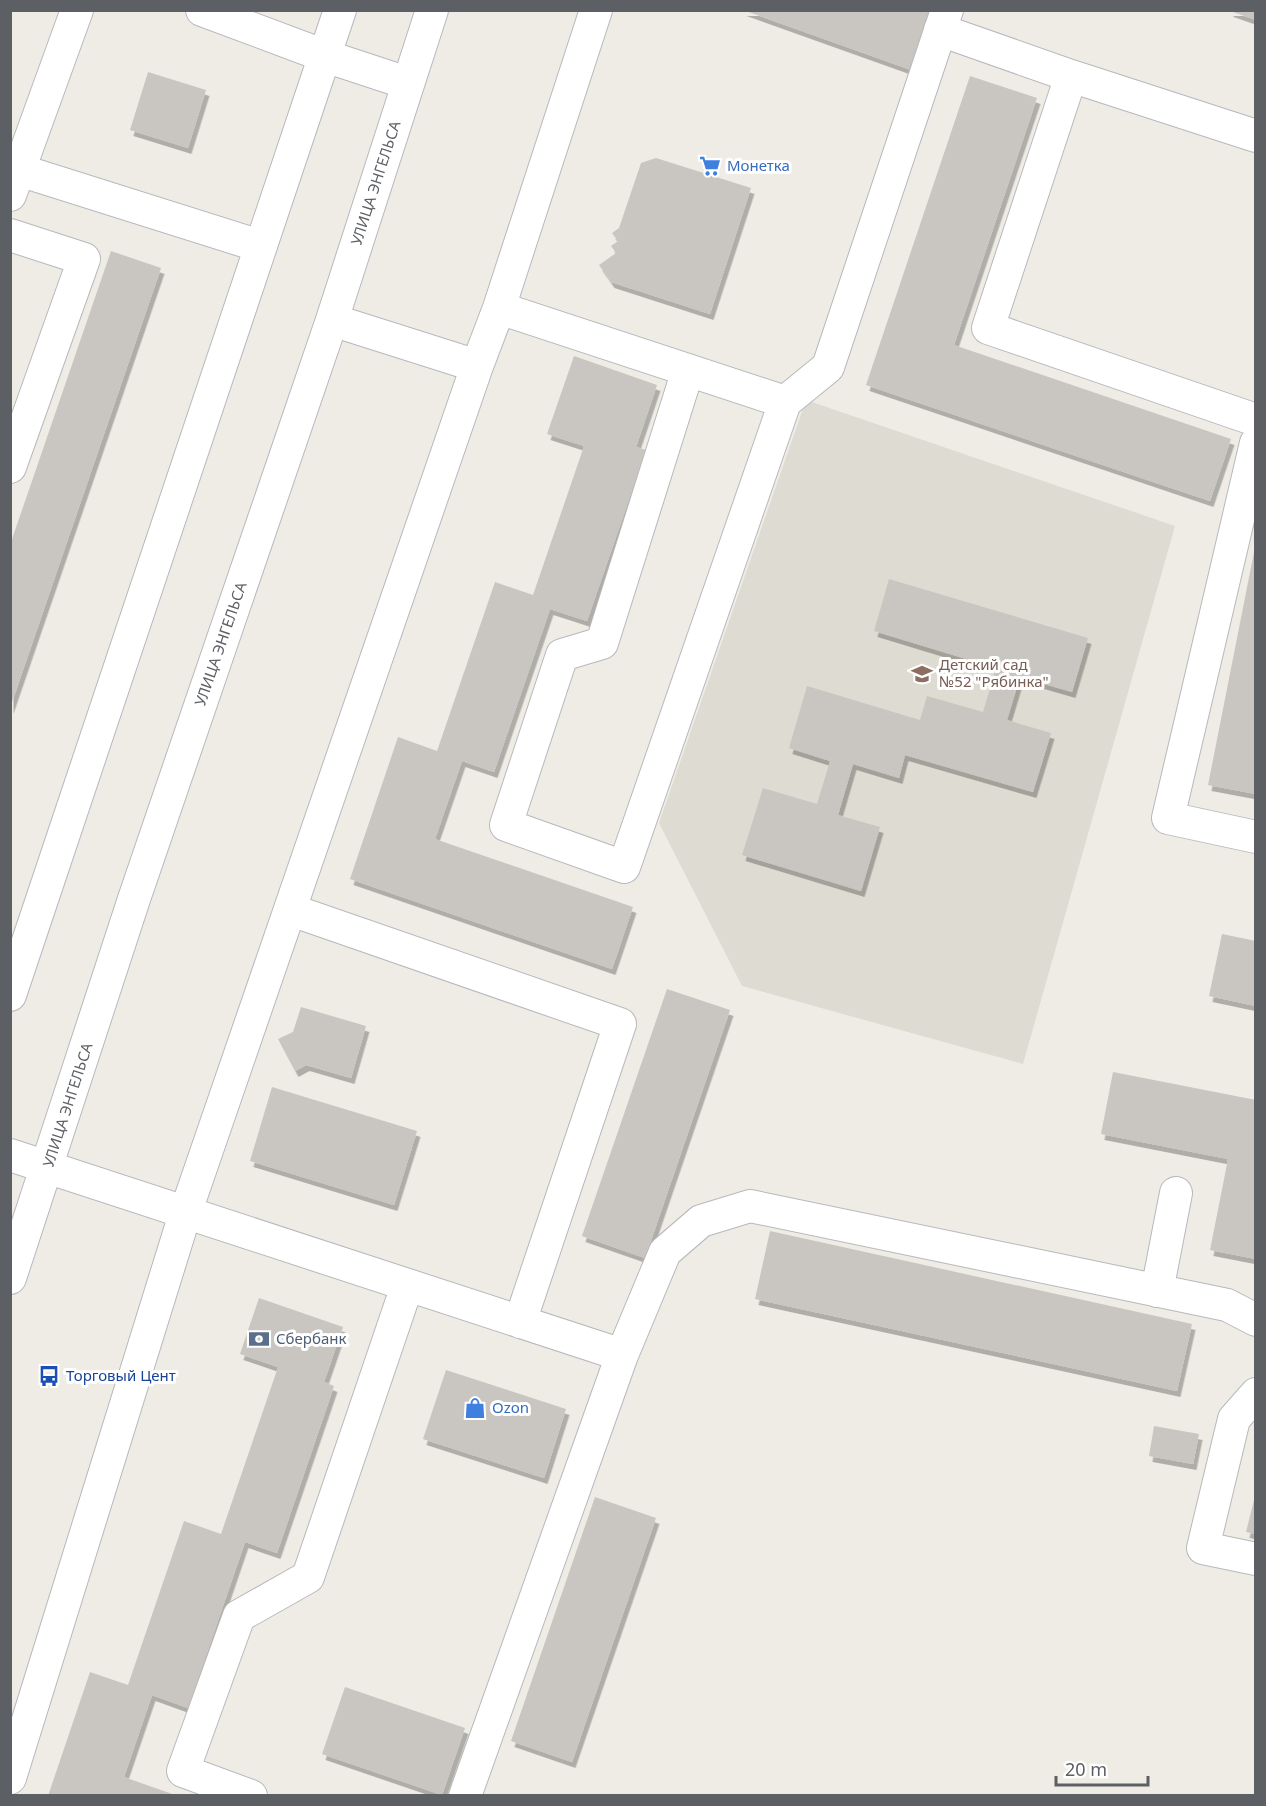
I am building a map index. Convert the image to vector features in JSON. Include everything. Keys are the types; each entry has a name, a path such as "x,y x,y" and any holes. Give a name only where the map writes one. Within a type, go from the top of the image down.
{"street":[{"path":"77,10 15,183 260,246"},
{"path":"202,10 325,56 407,83"},
{"path":"10,995 17,950 340,10"},
{"name":"УЛИЦА ЭНГЕЛЬСА","path":"10,1278 134,899 332,320 432,10"},
{"path":"10,1778 185,1214 499,308 596,10"},
{"path":"688,370 602,643 562,655 506,825 624,867 784,402 828,367 943,20 1071,76 1256,136"},
{"path":"1071,76 988,328 1256,420"},
{"path":"10,235 84,259 23,390 10,467"},
{"path":"499,308 784,402"},
{"path":"332,320 477,366"},
{"path":"1256,443 1168,818 1256,837"},
{"path":"291,910 620,1024 520,1322"},
{"path":"10,1155 622,1355"},
{"path":"1157,1291 1176,1192"},
{"path":"465,1796 622,1355 665,1252 700,1221 750,1206 1227,1305 1256,1320"},
{"path":"251,1796 183,1771 239,1616 308,1577 407,1286"},
{"path":"1256,1394 1234,1419 1203,1548 1256,1560"}],"shaded area":[{"name":"Детский сад №52 \"Рябинка\"","path":"806,400 1175,526 1023,1064 742,986 659,823"}],"building":[{"path":"743,10 934,10 914,71"},
{"path":"1230,10 1256,10 1256,20 1230,11"},
{"path":"148,72 206,90 188,148 130,130"},
{"path":"970,76 1037,98 954,345 1231,439 1210,501 866,385"},
{"path":"656,158 751,188 710,314 611,282 599,265 616,253 611,246 618,241 612,233 619,228 641,163"},
{"path":"111,251 161,268 10,708 10,545"},
{"path":"574,356 657,385 636,447 646,450 587,621 550,609 494,772 462,761 435,839 633,907 612,969 350,879 398,737 437,751 495,582 533,595 584,446 547,434"},
{"path":"1254,552 1256,552 1256,794 1208,785"},
{"path":"889,579 1088,638 1072,692 1020,677 1007,720 1051,733 1033,792 905,755 899,778 853,764 838,815 880,827 861,891 742,855 763,788 817,804 830,761 789,748 807,686 920,720 927,696 983,712 996,668 874,631"},
{"path":"1222,934 1256,941 1256,1006 1209,996"},
{"path":"667,989 730,1010 645,1258 582,1236"},
{"path":"301,1007 366,1026 351,1078 306,1065 295,1071 278,1039 293,1032"},
{"path":"1113,1072 1256,1100 1256,1259 1210,1250 1228,1159 1101,1134"},
{"path":"272,1087 417,1131 394,1205 250,1161"},
{"path":"770,1231 1192,1324 1177,1391 755,1299"},
{"path":"259,1298 343,1327 324,1382 334,1386 277,1553 245,1542 188,1708 152,1695 124,1777 178,1796 48,1796 90,1672 128,1685 184,1521 221,1534 278,1367 240,1354"},
{"path":"446,1370 566,1409 544,1478 423,1439"},
{"path":"1154,1426 1199,1434 1193,1464 1149,1456"},
{"path":"1256,1496 1256,1534 1246,1532"},
{"path":"595,1497 656,1518 572,1762 511,1741"},
{"path":"345,1687 465,1728 442,1795 322,1754"}],"place":[{"name":"Монетка","path":"710,166"},
{"name":"Детский сад №52 \"Рябинка\"","path":"922,674"},
{"name":"Сбербанк","path":"259,1339"},
{"name":"Торговый Цент","path":"49,1376"},
{"name":"Ozon","path":"475,1408"}]}
